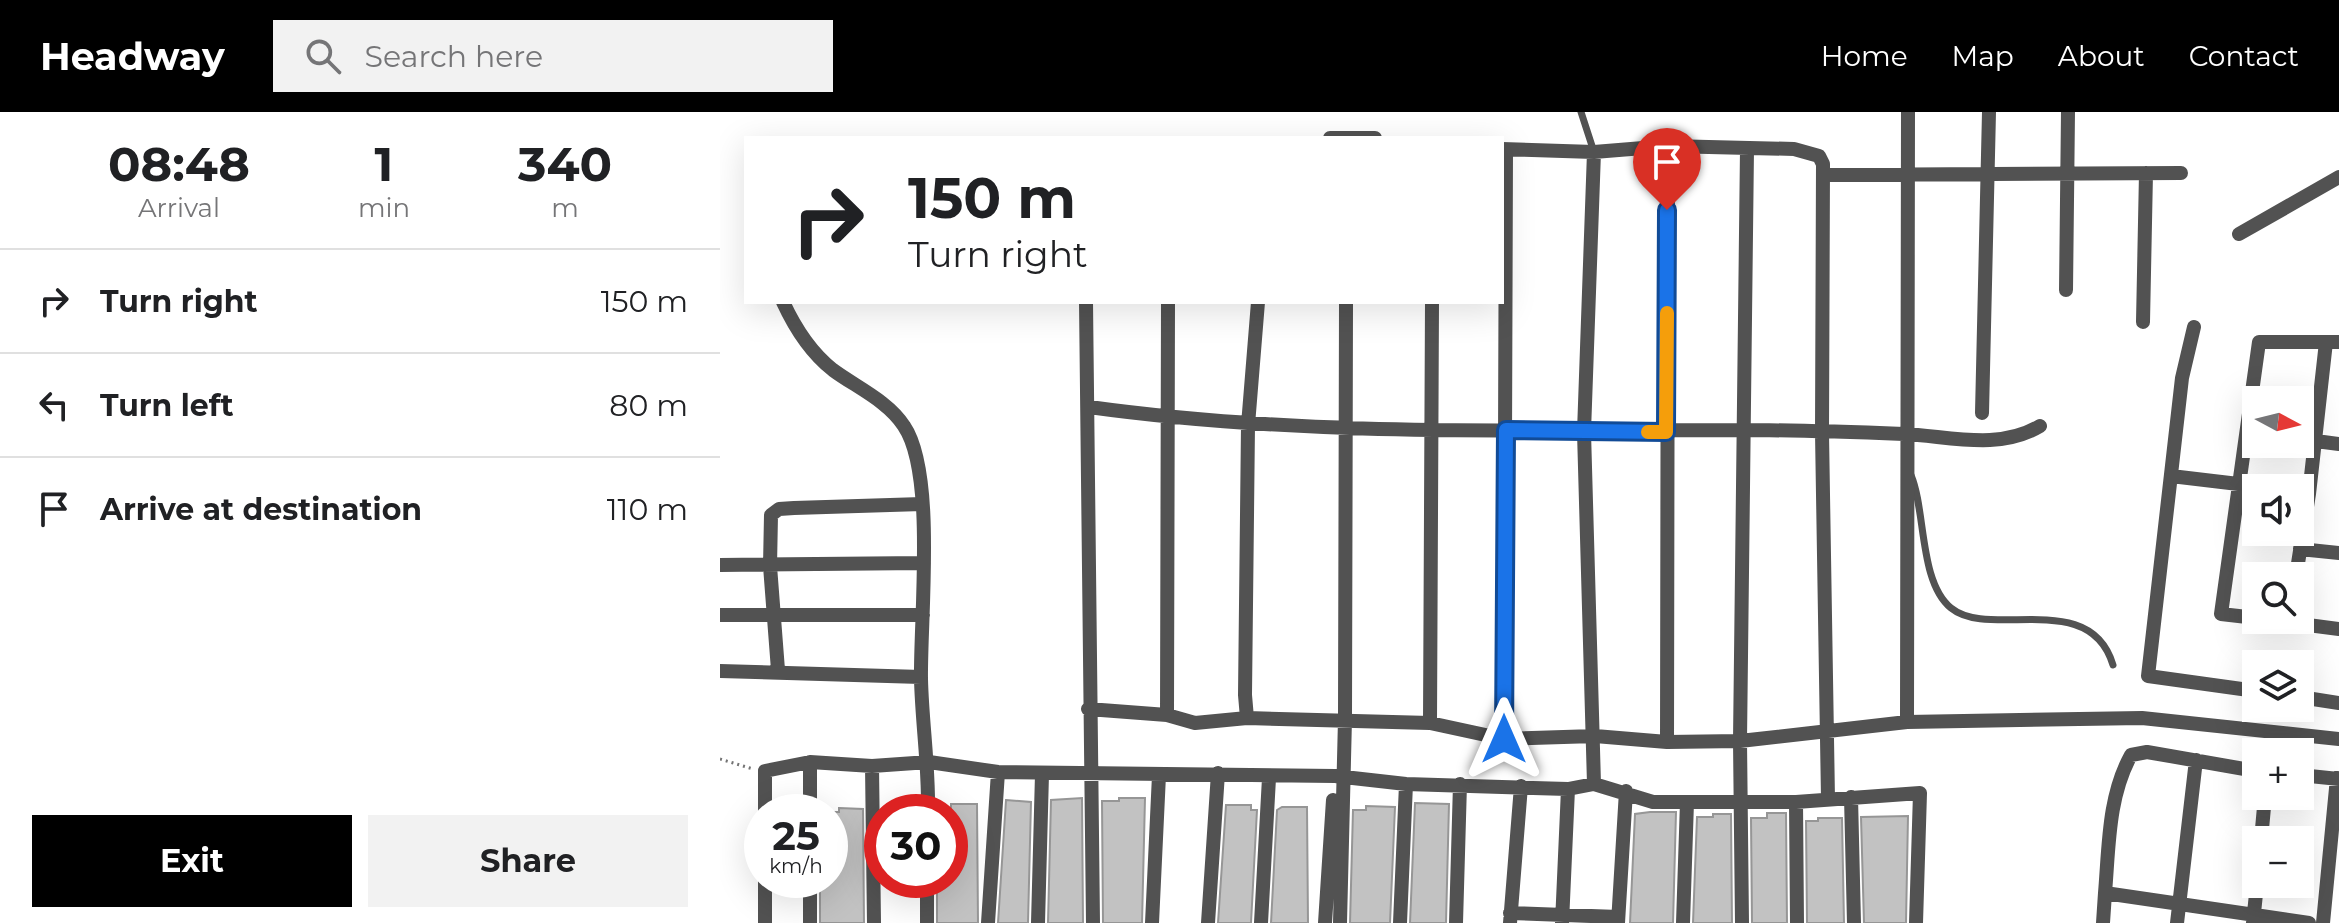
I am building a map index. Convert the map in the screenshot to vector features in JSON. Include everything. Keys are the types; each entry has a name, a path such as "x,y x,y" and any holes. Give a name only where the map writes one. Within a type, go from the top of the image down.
{"street":[{"path":"1907,722 1908,112"},
{"path":"1982,413 1989,112"},
{"path":"2066,290 2068,112"},
{"path":"1667,742 1668,146"},
{"path":"1504,739 1504,149 1594,152 1668,146 1794,149 1819,156 1825,175 1822,433 1828,799"},
{"path":"1742,923 1742,430 1747,149"},
{"path":"1594,152 1584,432 1594,784"},
{"path":"2143,322 2146,173"},
{"path":"1825,175 2181,173"},
{"path":"2239,234 2339,177"},
{"path":"784,304 800,335 815,353 892,411 903,424 916,451 922,504 921,677 929,762 928,794"},
{"path":"1086,304 1089,407 1088,709 1093,771 1093,923"},
{"path":"1167,715 1168,304"},
{"path":"1247,718 1248,425 1258,304"},
{"path":"1325,923 1345,719 1346,304"},
{"path":"1430,723 1432,304"},
{"path":"2194,327 2182,378 2148,676 2242,689"},
{"path":"2242,616 2221,614 2259,342 2332,342 2309,474"},
{"path":"1089,407 1248,425 1431,429 1584,432 1742,430 1906,434 1985,440 2014,438 2040,426"},
{"path":"2316,441 2339,444"},
{"path":"2171,476 2240,482"},
{"path":"778,670 770,566 771,515 779,509 922,504"},
{"path":"2298,562 2300,546"},
{"path":"2300,549 2339,553"},
{"path":"720,565 924,563"},
{"path":"720,615 923,615"},
{"path":"2314,625 2339,629"},
{"path":"720,671 778,670 921,677"},
{"path":"2314,699 2339,703"},
{"path":"1088,709 1167,715 1204,723 1247,718 1430,723 1504,739 1595,736 1667,742 1740,741 1907,722 2142,718 2339,739"},
{"path":"2103,923 2112,814 2122,773 2131,755 2147,752 2242,768"},
{"path":"2177,923 2196,760"},
{"path":"810,762 810,794"},
{"path":"765,794 765,771 810,762 872,766 929,762 998,772 1042,774 1093,771 1159,775 1218,773 1269,778 1339,777 1406,784 1568,789 1594,784 1626,791 1653,802 1796,802 1920,793 1916,923"},
{"path":"872,766 874,923"},
{"path":"988,923 998,772"},
{"path":"1208,923 1218,773"},
{"path":"1038,923 1042,774"},
{"path":"1152,923 1159,775"},
{"path":"2314,776 2338,778 2323,923"},
{"path":"1339,777 1340,923"},
{"path":"1261,923 1269,778"},
{"path":"1400,923 1406,784"},
{"path":"1456,923 1460,784"},
{"path":"1521,786 1510,918 1618,920 1626,791"},
{"path":"1562,919 1568,789"},
{"path":"1851,797 1854,923"},
{"path":"1683,923 1687,802"},
{"path":"1796,802 1797,923"},
{"path":"2105,893 2179,903 2253,919 2309,923"},
{"path":"765,898 765,923"},
{"path":"810,898 810,923"},
{"path":"927,898 927,923"},
{"path":"2253,919 2255,898"}],"lane":[{"path":"1581,112 1594,152"},
{"path":"1906,463 1916,487 1933,581 1949,607 1964,616 2058,621 2083,627 2102,644 2113,665"}],"path":[{"path":"720,759 765,771"}],"building":[{"path":"1082,798 1083,923 1048,923 1051,800"},
{"path":"1119,798 1145,798 1142,923 1103,923 1102,801 1119,801"},
{"path":"1006,800 1031,802 1028,923 998,923"},
{"path":"1415,803 1449,804 1446,923 1410,923"},
{"path":"968,804 977,804 978,923 937,923 937,898 968,898"},
{"path":"1226,805 1251,805 1251,810 1257,810 1251,923 1218,923"},
{"path":"1366,806 1395,807 1390,923 1350,923 1353,810 1366,810"},
{"path":"1282,807 1307,807 1308,923 1271,923 1277,810"},
{"path":"848,808 863,809 864,923 820,923 820,898 848,898"},
{"path":"1676,812 1673,923 1630,923 1635,814"},
{"path":"1767,813 1786,813 1787,923 1752,923 1751,818 1767,818"},
{"path":"1713,814 1731,814 1732,923 1693,923 1697,817 1713,817"},
{"path":"1908,816 1906,923 1864,923 1861,817"},
{"path":"1818,818 1842,818 1844,923 1807,923 1806,821 1818,821"}],"slow traffic":[{"path":"1648,432 1666,432 1667,313"}],"route":[{"path":"1504,739 1506,430 1666,432 1667,210"}]}
